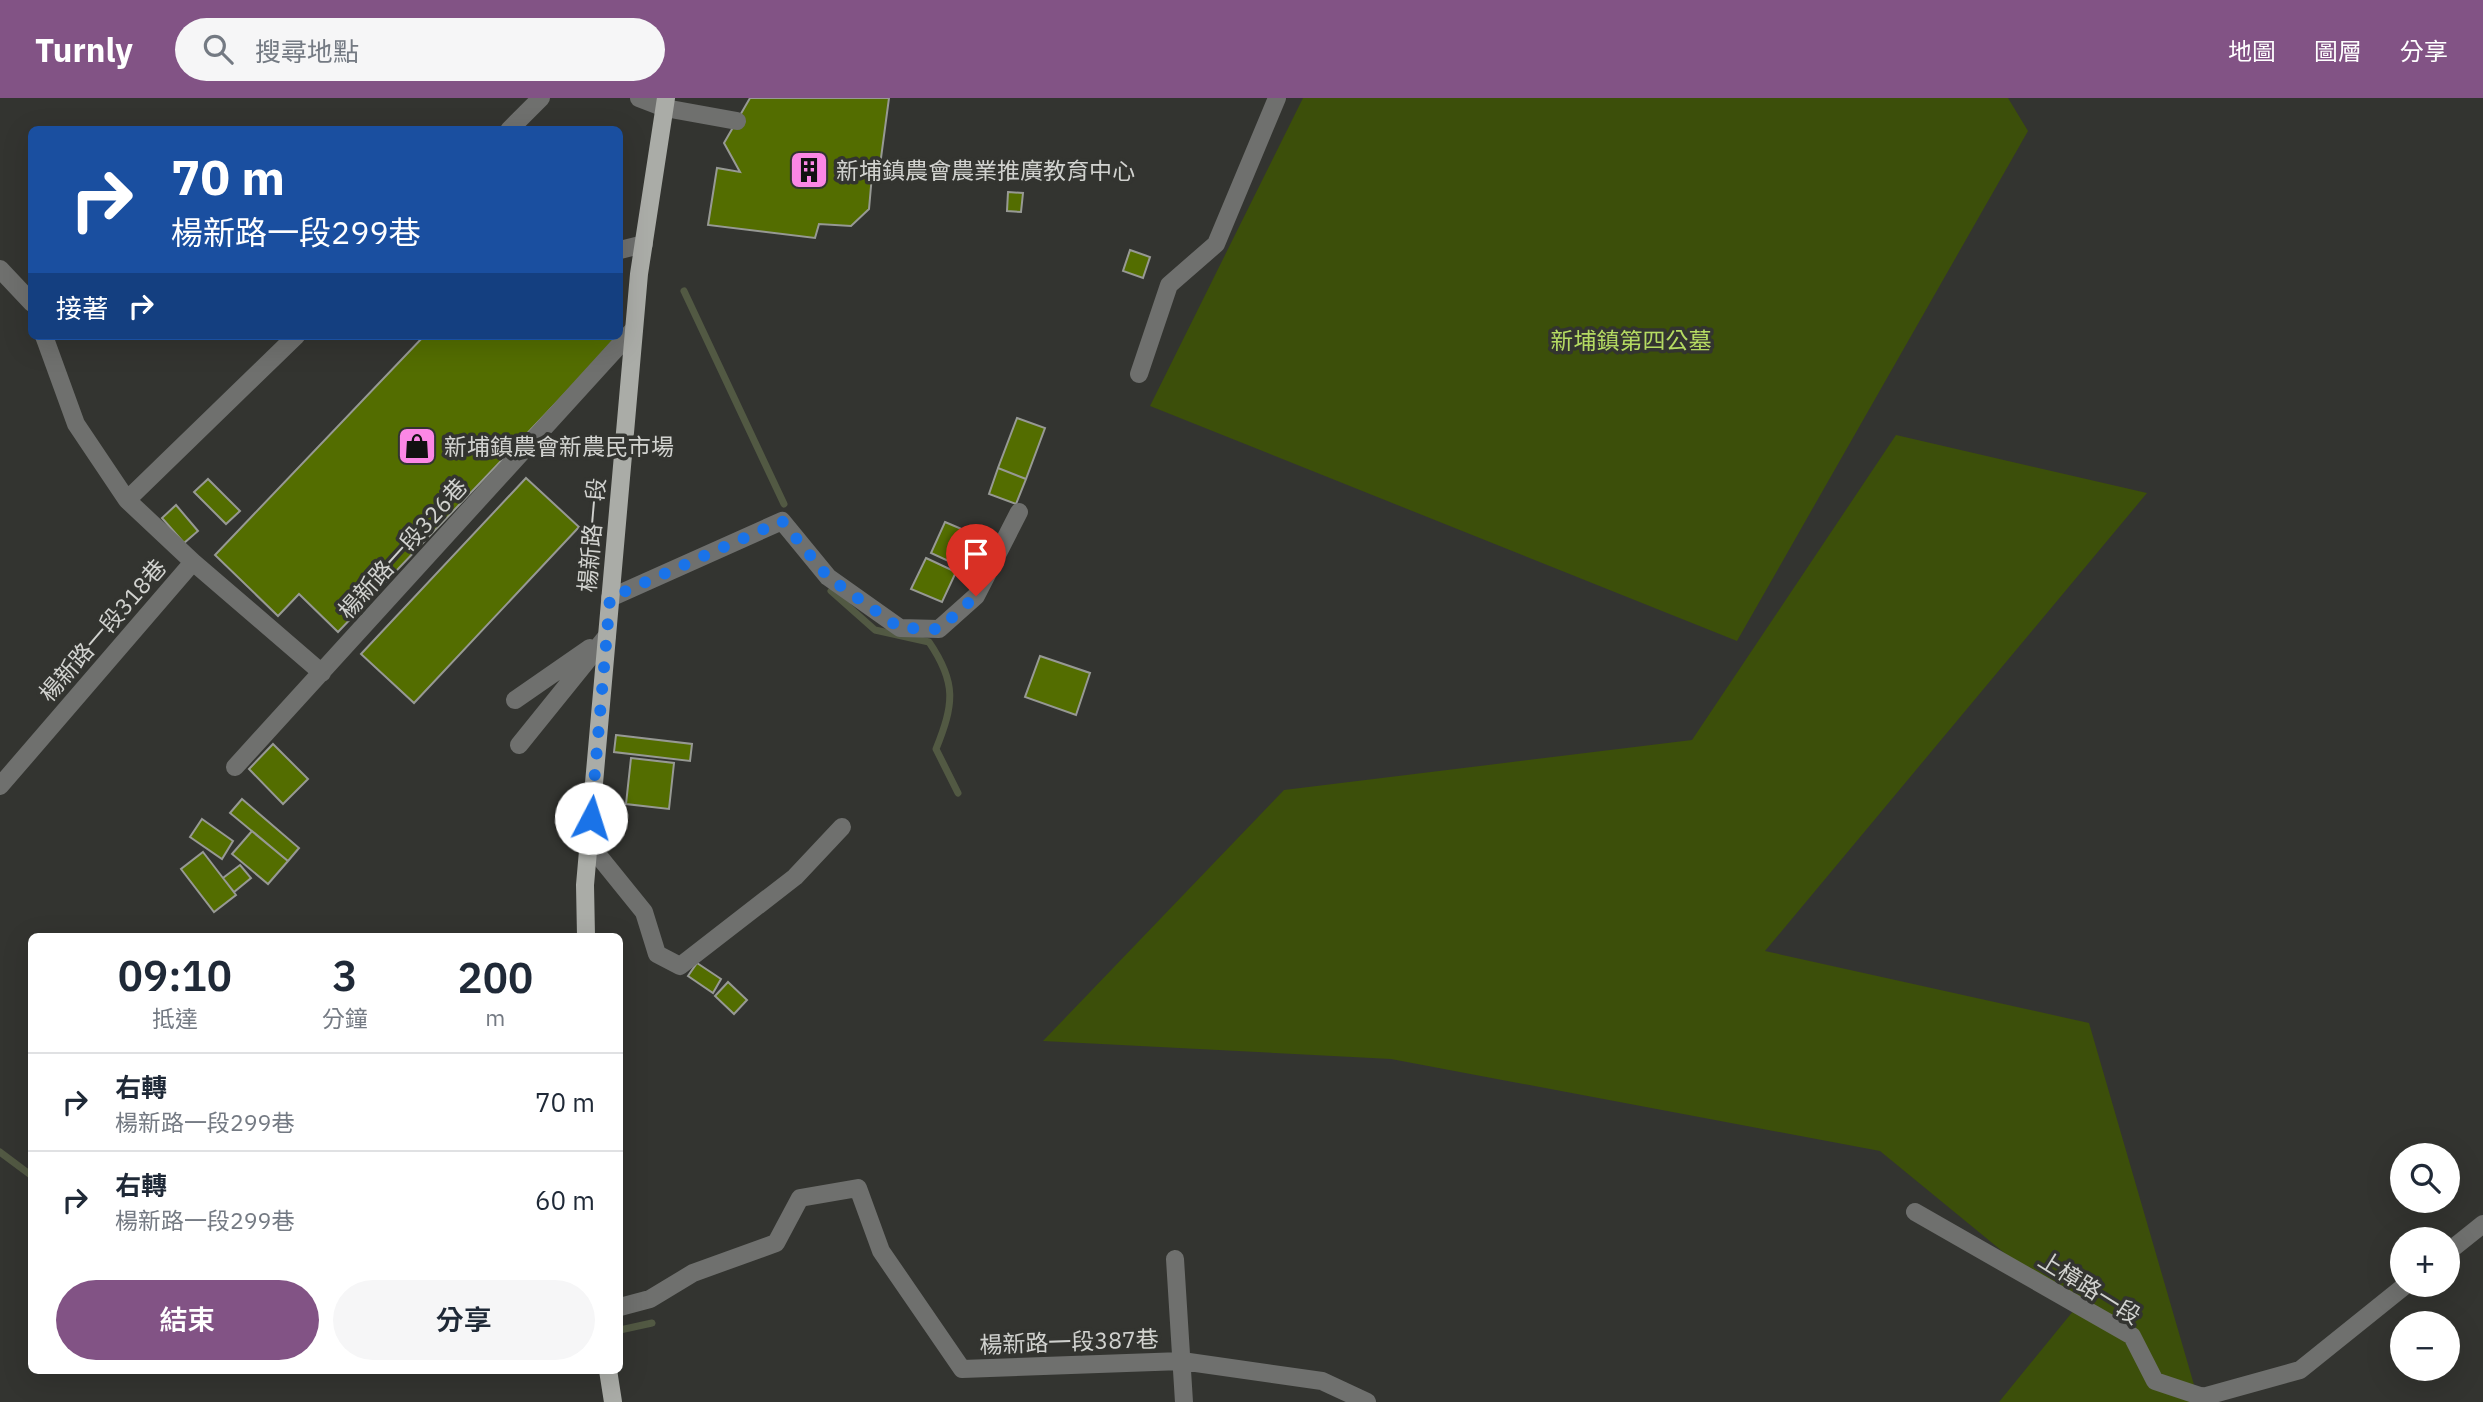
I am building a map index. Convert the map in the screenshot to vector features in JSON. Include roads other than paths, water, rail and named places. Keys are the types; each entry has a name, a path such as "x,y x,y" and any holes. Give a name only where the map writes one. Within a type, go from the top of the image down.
{"main road":[{"name":"楊新路一段","path":"586,933 589,844 634,329 666,103"},
{"path":"609,1374 613,1402"}],"street":[{"path":"513,126 541,98"},
{"path":"639,98 737,121"},
{"path":"1139,374 1169,285 1216,244 1277,98"},
{"path":"623,249 644,244"},
{"path":"0,268 28,299"},
{"name":"楊新路一段326巷","path":"234,768 634,329"},
{"name":"楊新路一段318巷","path":"0,786 193,562 127,500 76,424 45,340"},
{"path":"127,500 292,340"},
{"path":"610,598 782,521 828,577 900,628 939,629 976,596 1019,512"},
{"path":"193,562 322,673"},
{"path":"515,700 607,636"},
{"path":"519,745 607,636"},
{"path":"589,844 643,912 657,954 680,966 795,877 842,827"},
{"name":"楊新路一段387巷","path":"623,1306 650,1299 693,1273 776,1243 800,1198 858,1188 881,1251 962,1368 1182,1362 1322,1381 1367,1402"},
{"name":"上樟路一段","path":"1915,1212 2132,1336 2155,1381 2203,1397 2300,1370 2391,1297"},
{"path":"2460,1242 2483,1224"},
{"path":"1175,1259 1184,1402"}],"waterway":[{"path":"684,291 784,504"},
{"path":"831,591 875,630 929,642 944,670 950,694 946,719 936,749 958,793"},
{"path":"0,1152 28,1173"},
{"path":"623,1329 652,1323"}],"place":[{"name":"新埔鎮農會農業推廣教育中心","path":"809,170"},
{"name":"新埔鎮農會新農民市場","path":"417,446"}],"park label":[{"name":"新埔鎮第四公墓","path":"1631,340"}]}
